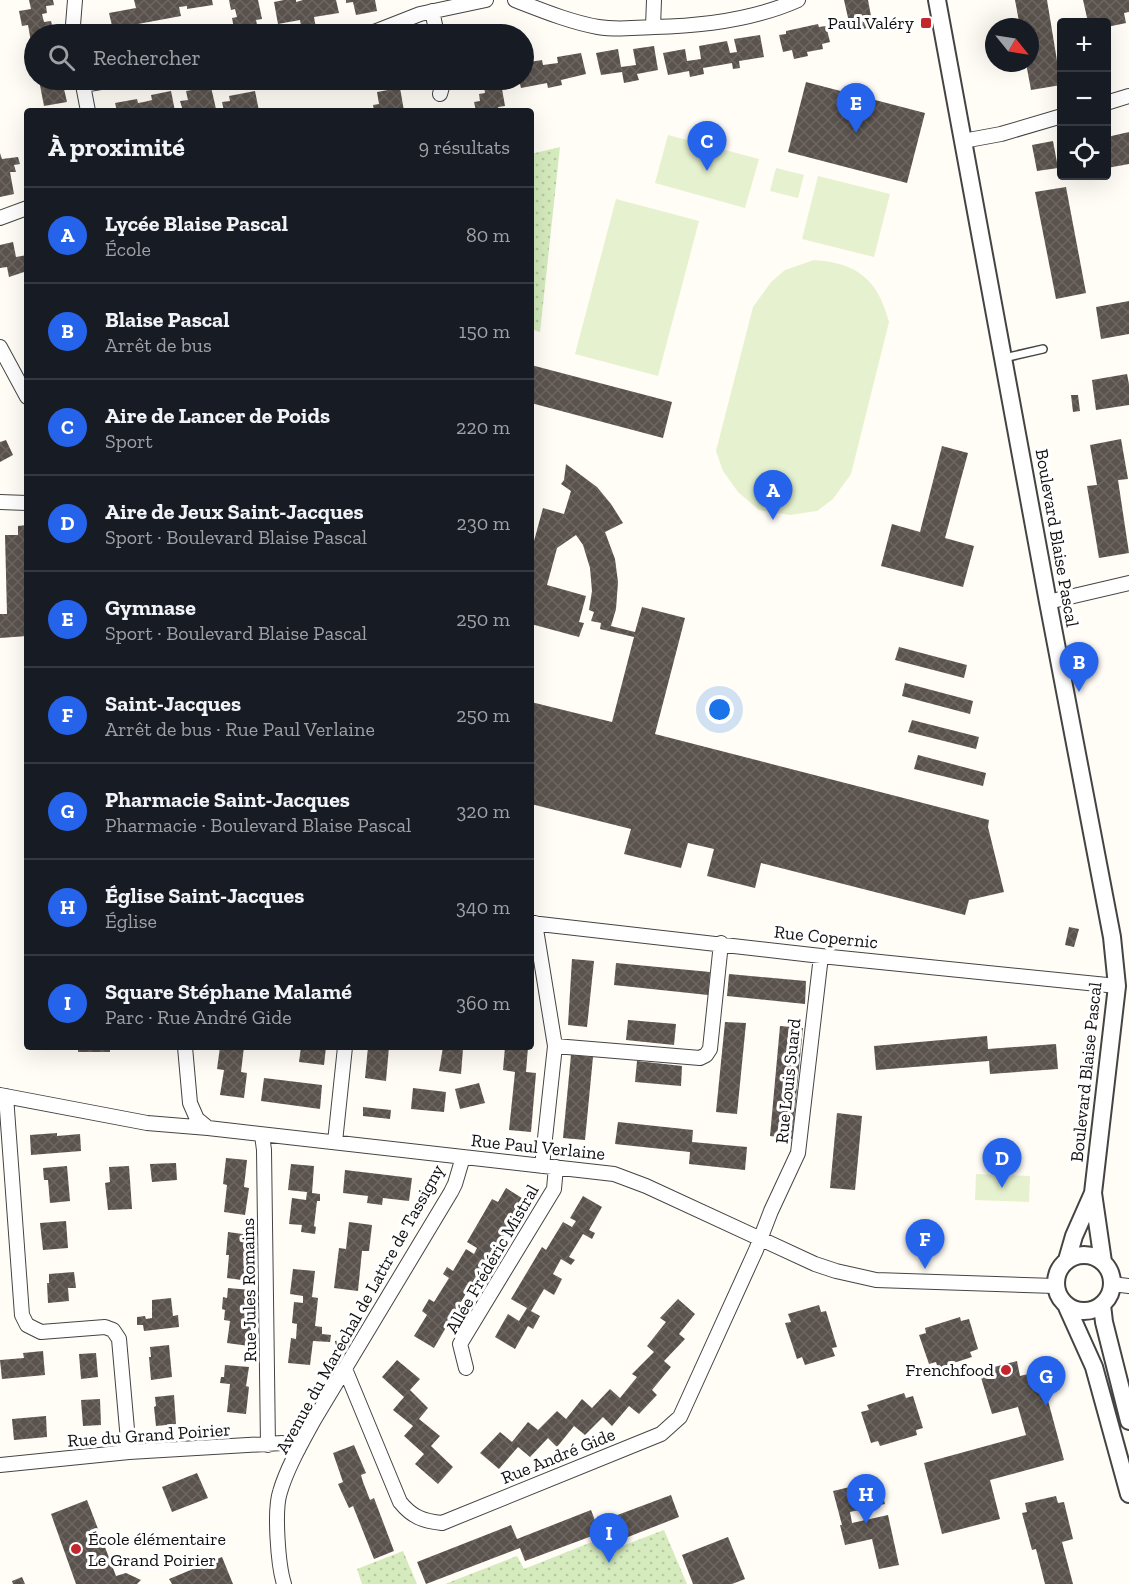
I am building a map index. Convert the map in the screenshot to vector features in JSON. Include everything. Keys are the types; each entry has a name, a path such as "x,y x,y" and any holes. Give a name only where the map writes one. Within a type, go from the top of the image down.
{"street":[{"path":"73,24 75,0"},
{"path":"394,24 420,14 486,0"},
{"path":"653,27 654,0"},
{"path":"523,2 598,27 625,29 684,27 720,22 773,11 798,0"},
{"name":"Boulevard Blaise Pascal","path":"937,0 1112,937 1117,986 1093,1192 1103,1262 1121,1285 1111,1292 1102,1305"},
{"path":"432,11 435,24"},
{"path":"84,90 87,108"},
{"path":"440,94 441,90"},
{"path":"1111,102 1129,96"},
{"path":"963,141 1001,134 1057,117"},
{"path":"0,218 24,209"},
{"path":"0,347 24,391"},
{"path":"0,502 24,503"},
{"path":"1048,602 1129,583"},
{"name":"Rue Copernic","path":"534,923 821,956 1117,986"},
{"name":"Allée Frédéric Mistral","path":"466,1368 460,1344 554,1189 549,1166 555,1046 534,929"},
{"path":"555,1046 700,1058 706,1055 710,1049 721,943"},
{"name":"Rue Louis Suard","path":"761,1239 798,1153 821,956"},
{"path":"185,1050 190,1103 197,1119 208,1128"},
{"path":"335,1142 345,1050"},
{"path":"3,1096 22,1316 27,1325 41,1332 105,1327 113,1330 119,1339 129,1452"},
{"name":"Rue Paul Verlaine","path":"3,1096 147,1123 614,1174 631,1179 815,1264 836,1271 876,1280 1056,1286"},
{"name":"Rue Jules Romains","path":"262,1135 265,1161 268,1445"},
{"name":"Avenue du Maréchal de Lattre de Tassigny","path":"284,1584 281,1575 278,1531 279,1493 298,1450 451,1192 463,1157"},
{"name":"Boulevard Blaise Pascal","path":"1056,1286 1056,1275 1067,1260 1074,1236 1093,1192"},
{"name":"Rue André Gide","path":"345,1370 400,1502 409,1513 419,1519 442,1523 661,1434 672,1426 680,1417 761,1239"},
{"path":"1067,1260 1080,1255 1088,1255 1103,1262"},
{"path":"1056,1286 1059,1298 1067,1306 1079,1312 1087,1312 1102,1305 1104,1322 1129,1421"},
{"path":"1067,1306 1094,1367 1129,1494"},
{"name":"Rue du Grand Poirier","path":"0,1465 129,1452 285,1443 298,1450"}],"lane":[{"path":"1004,358 1043,349"}],"green space":[{"path":"668,135 759,159 745,208 655,183"},
{"path":"560,147 540,332 534,330 534,153"},
{"path":"776,168 804,175 798,198 770,191"},
{"path":"818,176 890,194 874,257 802,239"},
{"path":"616,199 699,221 658,376 575,354"},
{"path":"814,260 843,265 864,276 879,295 889,322 851,474 833,499 817,511 790,515 759,510 738,492 723,471 716,451 753,307 771,282 785,270"},
{"path":"976,1174 1030,1176 1029,1202 975,1200"},
{"path":"664,1530 687,1584 445,1584 517,1556 524,1569 597,1540 604,1553"},
{"path":"403,1551 417,1584 362,1584 357,1569"}],"building":[{"path":"29,0 53,0 54,5 46,6 47,13 42,14 44,22 51,21 52,24 24,24 22,26 19,11 31,9"},
{"path":"134,0 212,0 213,5 187,9 187,6 179,7 181,16 138,24 112,24 109,13 136,8"},
{"path":"229,0 258,0 262,19 256,20 257,24 233,24 232,18 237,17 235,9 231,10"},
{"path":"336,0 339,13 314,17 315,24 301,24 300,20 278,24 274,2"},
{"path":"346,0 375,0 377,11 356,15 353,2 346,3"},
{"path":"844,0 868,0 873,27 851,31"},
{"path":"1015,0 1047,0 1057,61 1057,86 1031,90 1028,72 1039,72 1039,18 1018,18"},
{"path":"1083,0 1129,0 1129,12 1124,13 1126,23 1111,26 1111,18 1087,18"},
{"path":"818,24 819,27 826,26 830,42 822,44 823,49 807,52 808,56 794,59 792,50 783,52 779,35 786,34 786,31"},
{"path":"760,35 764,57 739,61 740,68 733,69 732,63 703,68 704,74 690,77 689,71 668,75 663,53 685,49 687,61 701,59 699,46 727,41 730,53 737,52 734,39"},
{"path":"654,46 658,70 637,74 639,80 624,83 622,72 601,75 596,53 618,49 621,67 636,65 633,49"},
{"path":"581,53 586,74 561,80 562,85 548,88 547,83 534,86 534,61 542,60 543,65 558,63 557,57"},
{"path":"806,82 925,113 907,183 788,152"},
{"path":"41,90 64,90 67,102 44,106"},
{"path":"212,90 216,108 182,108 180,101 188,100 186,91"},
{"path":"400,90 403,108 374,108 373,105 379,104 377,92"},
{"path":"485,90 502,90 505,106 475,108 474,102 480,101 479,94 485,93"},
{"path":"171,91 174,108 116,108 115,103 137,99 138,103 144,102 152,100 151,95"},
{"path":"255,91 258,108 223,108 222,102 230,101 229,96"},
{"path":"1129,132 1129,164 1111,167 1111,136"},
{"path":"1053,141 1057,168 1037,171 1032,145"},
{"path":"0,153 2,159 18,157 20,164 14,165 16,172 10,172 14,194 0,197"},
{"path":"1066,187 1086,293 1056,299 1035,192"},
{"path":"13,242 16,257 24,256 24,272 9,277 7,267 0,268 0,245"},
{"path":"1129,301 1129,334 1101,339 1096,307"},
{"path":"534,366 672,402 663,438 534,404"},
{"path":"1127,374 1129,405 1096,410 1092,380"},
{"path":"1071,395 1078,395 1080,411 1073,412"},
{"path":"1121,439 1128,479 1118,480 1129,553 1099,558 1087,486 1097,485 1090,445"},
{"path":"6,440 13,455 0,462 0,442"},
{"path":"942,446 968,453 945,538 974,546 963,587 881,566 892,524 920,532"},
{"path":"566,464 597,487 623,523 605,532 615,559 618,582 616,609 611,626 635,632 642,607 685,618 655,734 989,820 988,827 1004,892 969,900 965,915 761,863 755,888 707,876 714,849 688,843 681,868 624,854 631,829 534,805 534,703 612,722 634,637 600,629 601,623 591,621 594,612 589,610 592,591 590,568 583,545 576,535 557,548 547,585 586,596 579,622 584,623 579,637 534,625 534,541 543,508 564,514 571,491 561,484 564,480"},
{"path":"24,525 24,636 0,638 0,614 7,614 5,535 18,535 18,526"},
{"path":"899,647 967,665 964,678 895,660"},
{"path":"905,683 973,701 970,714 902,696"},
{"path":"912,720 979,737 976,749 908,732"},
{"path":"918,755 986,773 983,786 914,769"},
{"path":"1069,927 1079,929 1074,947 1065,945"},
{"path":"572,959 594,961 587,1027 568,1025"},
{"path":"616,963 710,972 708,995 614,985"},
{"path":"729,974 806,981 805,1004 727,996"},
{"path":"628,1020 676,1024 674,1045 626,1040"},
{"path":"725,1022 746,1023 737,1114 716,1112"},
{"path":"780,1026 803,1028 792,1139 770,1136"},
{"path":"987,1036 988,1049 1056,1044 1058,1069 990,1074 989,1061 876,1070 874,1046"},
{"path":"78,1050 110,1050 110,1052 78,1052"},
{"path":"220,1050 244,1050 241,1072 247,1073 244,1098 220,1095 224,1070 217,1069"},
{"path":"301,1050 326,1050 324,1065 299,1062"},
{"path":"368,1050 389,1050 386,1081 365,1078"},
{"path":"442,1050 463,1050 461,1074 439,1071"},
{"path":"505,1050 528,1050 526,1072 536,1073 531,1132 509,1130 515,1072 503,1070"},
{"path":"571,1055 593,1057 585,1140 563,1138"},
{"path":"637,1061 682,1066 681,1086 635,1082"},
{"path":"264,1078 322,1085 320,1109 261,1101"},
{"path":"479,1083 485,1103 460,1109 455,1089"},
{"path":"413,1088 446,1092 444,1112 411,1109"},
{"path":"363,1107 391,1110 390,1119 363,1116"},
{"path":"837,1113 862,1116 855,1190 830,1188"},
{"path":"618,1122 693,1130 692,1142 747,1147 745,1170 689,1164 690,1152 615,1144"},
{"path":"57,1133 57,1136 80,1134 81,1151 31,1155 30,1135"},
{"path":"226,1158 247,1160 244,1187 249,1188 245,1215 224,1212 227,1185 223,1184"},
{"path":"176,1163 177,1180 152,1182 150,1164"},
{"path":"291,1164 314,1166 312,1193 320,1194 320,1201 317,1201 315,1234 301,1232 302,1225 289,1224 292,1198 306,1200 307,1192 288,1190"},
{"path":"67,1166 70,1201 50,1203 48,1180 44,1180 43,1168"},
{"path":"129,1166 132,1209 108,1210 105,1183 110,1182 109,1167"},
{"path":"345,1170 412,1178 409,1201 383,1198 382,1205 367,1203 368,1196 343,1193"},
{"path":"506,1188 525,1200 491,1256 485,1261 434,1348 414,1336 427,1315 422,1311 429,1299 434,1302 449,1278 443,1274 447,1267 453,1271 466,1249 474,1254 477,1248 467,1242 492,1199 498,1202"},
{"path":"583,1196 602,1207 589,1230 595,1233 592,1239 583,1234 569,1257 575,1260 571,1265 561,1259 553,1274 562,1279 554,1295 544,1289 531,1311 540,1316 533,1329 528,1326 515,1349 495,1337 508,1314 519,1321 527,1308 511,1299 542,1247 546,1250 563,1222 572,1227 576,1221 570,1218"},
{"path":"66,1221 68,1248 43,1250 40,1223"},
{"path":"349,1222 372,1225 369,1251 362,1251 358,1291 334,1288 339,1248 346,1249"},
{"path":"228,1232 250,1235 249,1281 227,1278"},
{"path":"293,1269 315,1271 312,1297 318,1298 315,1326 322,1327 322,1334 331,1335 330,1342 313,1341 310,1365 288,1363 291,1338 296,1339 297,1324 292,1323 294,1302 303,1303 303,1296 290,1294"},
{"path":"74,1272 76,1288 68,1288 69,1301 48,1303 49,1274"},
{"path":"228,1288 251,1290 248,1323 252,1323 249,1346 227,1343 230,1321 224,1320 225,1310 222,1309 223,1297 227,1298"},
{"path":"171,1298 173,1316 178,1315 179,1327 144,1331 143,1325 137,1325 137,1317 152,1318 152,1300"},
{"path":"678,1299 695,1314 679,1334 685,1339 664,1361 671,1367 652,1390 657,1395 639,1414 629,1406 612,1426 603,1417 585,1435 574,1426 557,1447 548,1438 530,1457 518,1447 499,1469 480,1453 500,1432 512,1442 528,1422 538,1430 557,1411 566,1419 582,1399 592,1408 610,1389 620,1398 637,1377 632,1374 654,1352 647,1346 666,1322 660,1318"},
{"path":"819,1305 821,1312 826,1311 837,1347 832,1348 835,1356 805,1365 802,1357 797,1359 785,1323 791,1322 788,1314"},
{"path":"960,1317 961,1321 969,1319 978,1349 970,1352 972,1357 938,1368 936,1362 929,1364 919,1335 926,1333 925,1328"},
{"path":"169,1345 172,1377 151,1380 150,1347"},
{"path":"43,1351 45,1375 2,1379 0,1360 24,1358 23,1353"},
{"path":"96,1353 98,1377 81,1379 79,1354"},
{"path":"397,1360 420,1379 410,1390 428,1408 419,1419 440,1436 431,1446 453,1467 438,1484 415,1464 424,1454 404,1436 413,1426 393,1410 404,1397 382,1377"},
{"path":"1017,1361 1020,1376 1040,1371 1064,1460 990,1480 1000,1519 942,1534 924,1463 1026,1435 1018,1407 992,1414 979,1371"},
{"path":"225,1365 249,1367 246,1414 227,1412 230,1384 220,1383 221,1377 224,1377"},
{"path":"904,1393 906,1398 913,1396 923,1428 916,1430 917,1435 880,1446 878,1441 871,1443 861,1412 869,1410 867,1405"},
{"path":"174,1395 176,1424 156,1426 155,1397"},
{"path":"100,1399 101,1425 83,1426 81,1400"},
{"path":"46,1416 47,1437 14,1440 12,1419"},
{"path":"354,1445 366,1473 361,1475 363,1482 370,1500 374,1498 394,1551 374,1559 353,1506 349,1508 338,1484 343,1482 333,1453"},
{"path":"197,1473 208,1498 172,1512 162,1487"},
{"path":"879,1480 885,1504 850,1512 852,1523 888,1515 899,1565 879,1569 872,1539 845,1545 833,1491"},
{"path":"671,1495 679,1517 605,1546 600,1533 525,1561 520,1548 426,1584 417,1562 511,1525 517,1539 591,1510 596,1523"},
{"path":"1056,1496 1058,1503 1064,1502 1073,1539 1062,1542 1073,1584 1045,1584 1036,1549 1032,1550 1022,1513 1027,1512 1025,1503"},
{"path":"87,1500 116,1576 126,1573 141,1580 137,1584 76,1584 51,1514"},
{"path":"728,1537 745,1579 732,1584 693,1584 682,1555"},
{"path":"222,1557 233,1584 172,1584 169,1579"},
{"path":"22,1577 25,1584 13,1584 12,1581"}],"place":[{"name":"Paul Valéry","path":"926,23"},
{"name":"Gymnase","path":"856,133"},
{"name":"Aire de Lancer de Poids","path":"707,171"},
{"name":"Lycée Blaise Pascal","path":"773,520"},
{"name":"Blaise Pascal","path":"1079,692"},
{"name":"Aire de Jeux Saint-Jacques","path":"1002,1188"},
{"name":"Saint-Jacques","path":"925,1269"},
{"name":"Frenchfood","path":"1006,1370"},
{"name":"Pharmacie Saint-Jacques","path":"1046,1406"},
{"name":"Église Saint-Jacques","path":"866,1524"},
{"name":"École élémentaire Le Grand Poirier","path":"76,1549"},
{"name":"Square Stéphane Malamé","path":"609,1563"}]}
